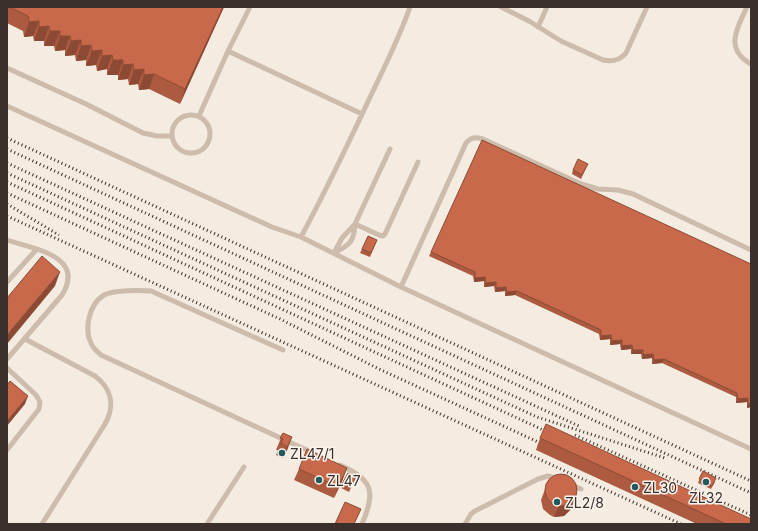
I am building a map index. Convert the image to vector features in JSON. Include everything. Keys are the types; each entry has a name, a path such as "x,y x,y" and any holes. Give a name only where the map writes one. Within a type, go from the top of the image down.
{"lane":[{"path":"199,116 228,51 250,7"},
{"path":"301,237 318,206 362,114 410,7"},
{"path":"501,7 517,14 561,41 603,60 615,60 622,58 626,53 647,7"},
{"path":"538,27 547,7"},
{"path":"747,7 738,27 734,43 741,57 751,64"},
{"path":"228,51 362,114"},
{"path":"7,68 143,132 157,136 172,136"},
{"path":"7,106 272,228 301,237 401,287 751,449"},
{"path":"188,115 199,116 208,125 210,133 206,145 200,150 192,152 184,151 177,147 172,136 174,125 182,117 188,115"},
{"path":"401,287 466,144 469,139 478,137 589,187 618,190 632,194 751,250"},
{"path":"334,253 342,238 355,224 390,149"},
{"path":"355,224 379,235 385,234 418,162"},
{"path":"334,253 346,247 351,242 355,224"},
{"path":"7,240 56,258 64,264 68,271 69,280 62,296 7,359"},
{"path":"7,282 36,250"},
{"path":"283,350 151,290 112,293 104,296 93,308 88,323 91,344 94,350 101,355 319,455"},
{"path":"25,339 95,376 103,382 107,387 111,405 105,424 42,524"},
{"path":"7,368 36,395 40,405 39,409 7,450"},
{"path":"333,462 356,473 366,482 369,487 369,503 362,524"},
{"path":"207,524 244,467"},
{"path":"465,524 475,511 541,477 548,476 555,478 581,489"}],"building":[{"path":"9,7 223,7 185,89 154,74 144,75 144,69 134,70 133,64 123,65 123,60 113,60 112,55 102,56 102,50 92,51 91,45 81,46 81,40 71,41 70,36 60,36 60,31 50,31 49,26 39,27 39,21 29,22 28,16"},
{"path":"482,140 751,264 751,404 748,404 748,398 738,399 737,393 664,359 654,360 653,354 643,355 643,350 633,350 632,345 622,346 622,340 612,341 611,335 601,336 601,330 517,291 507,292 506,287 496,288 496,282 486,283 485,277 475,278 475,272 431,252"},
{"path":"578,159 588,164 582,175 573,170"},
{"path":"368,236 377,240 371,253 362,249"},
{"path":"42,256 60,272 7,335 7,298"},
{"path":"10,381 28,396 7,421 7,385"},
{"path":"546,424 751,519 751,524 726,524 540,438"},
{"path":"283,433 292,437 287,447 281,443 283,439 280,438"},
{"path":"307,449 347,468 338,487 299,469"},
{"path":"703,471 716,478 712,486 699,479"},
{"path":"348,473 356,477 350,488 342,484"},
{"path":"561,474 572,479 577,490 572,501 561,506 550,501 545,490 550,479"},
{"path":"345,502 361,509 354,524 335,524"}],"railway":[{"path":"7,138 751,481"},
{"path":"7,149 751,493"},
{"path":"7,163 581,427"},
{"path":"7,173 537,417 665,458"},
{"path":"7,182 554,435"},
{"path":"7,193 280,319 379,369 549,447"},
{"path":"7,204 59,235"},
{"path":"7,216 681,524"},
{"path":"575,435 751,515"}],"place":[{"name":"ZL47/1","path":"282,453"},
{"name":"ZL47","path":"319,480"},
{"name":"ZL32","path":"706,482"},
{"name":"ZL30","path":"635,487"},
{"name":"ZL2/8","path":"557,502"}]}
